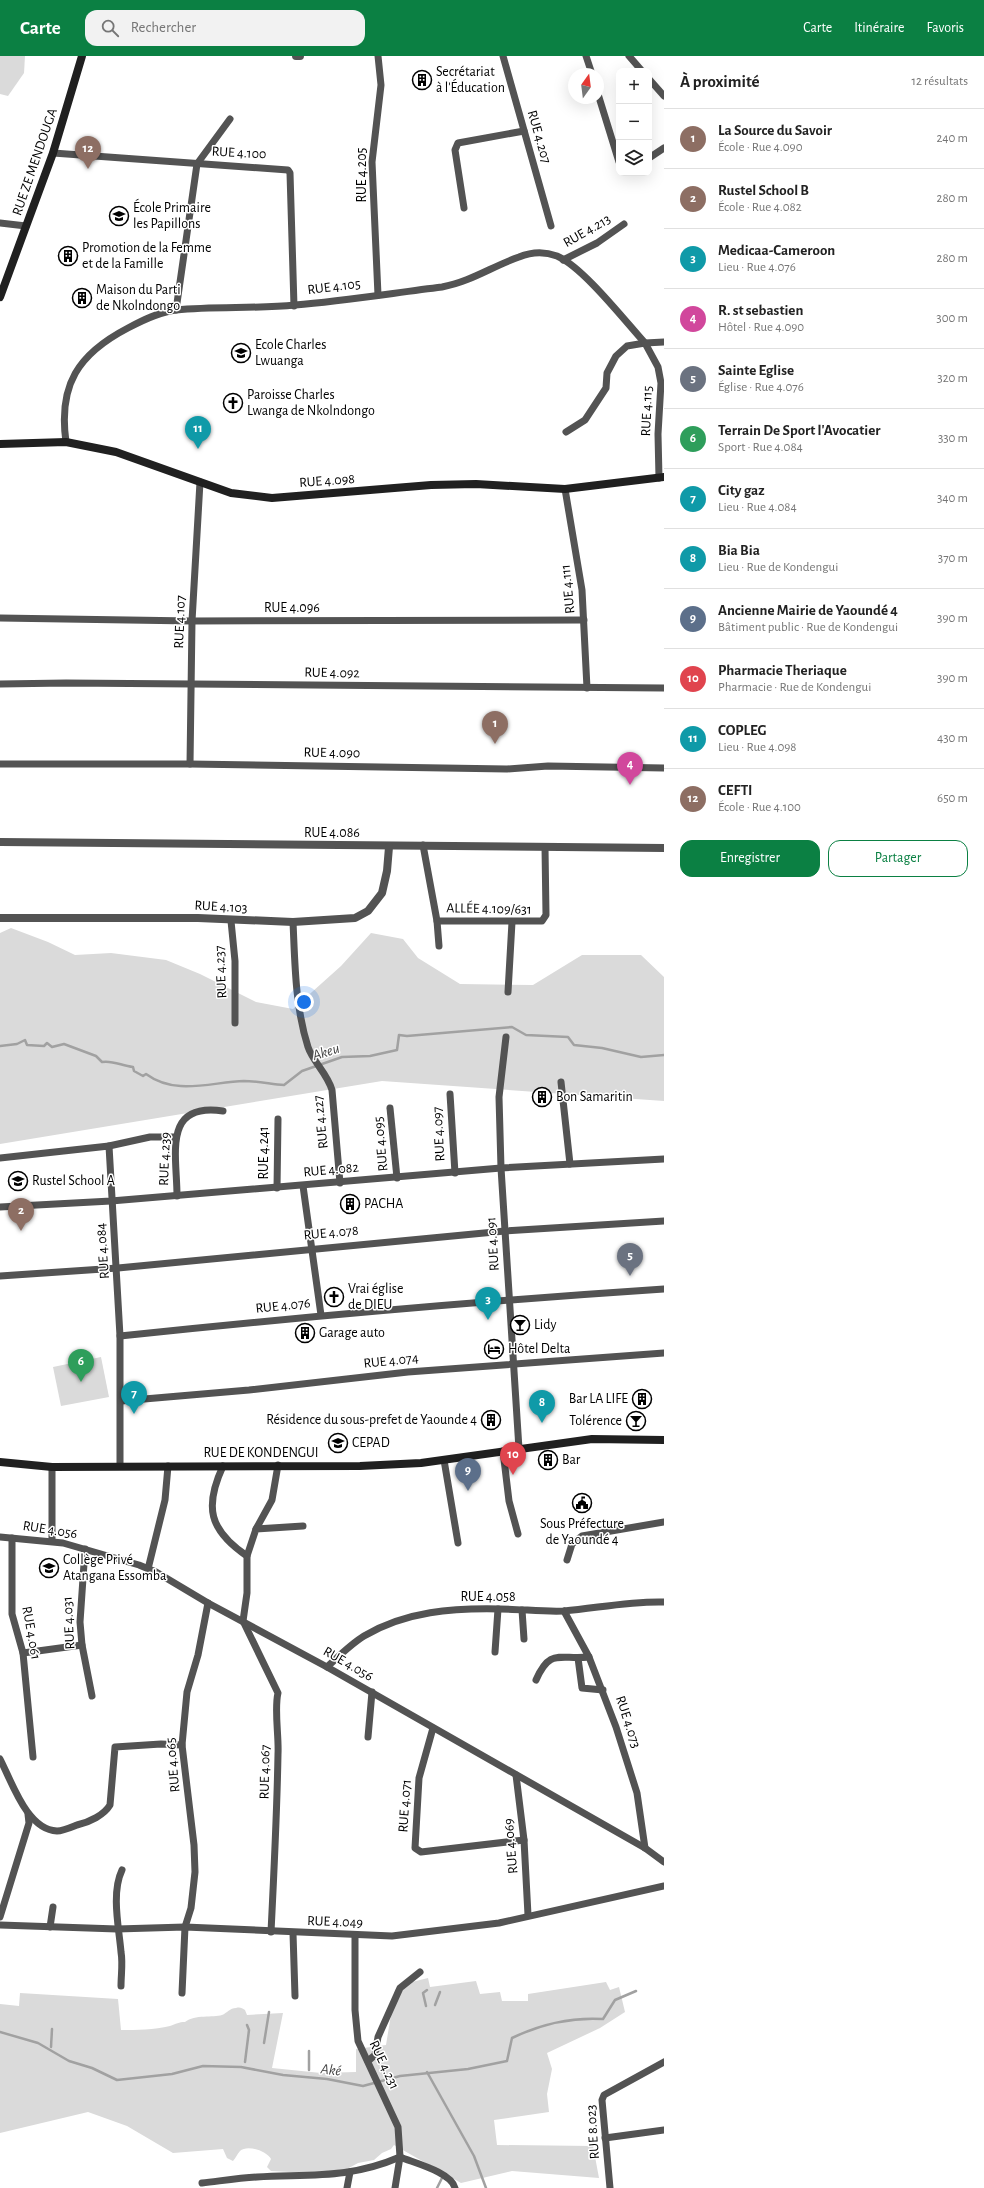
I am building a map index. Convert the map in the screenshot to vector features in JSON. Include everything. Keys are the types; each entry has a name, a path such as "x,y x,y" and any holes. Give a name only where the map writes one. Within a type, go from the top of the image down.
{"main road":[{"name":"RUE ZE MENDOUGA","path":"0,297 53,153 82,56"},
{"name":"RUE 4.098","path":"0,444 66,442 116,452 231,493 272,498 469,484 565,489 662,477"},
{"name":"RUE DE KONDENGUI","path":"0,1462 52,1467 120,1465 360,1466 444,1460 592,1439 664,1440"}],"street":[{"name":"RUE 4.205","path":"378,56 381,85 372,162 378,295"},
{"name":"RUE 4.207","path":"503,56 551,226"},
{"path":"586,56 590,68"},
{"path":"629,56 639,68"},
{"path":"652,82 664,96"},
{"path":"601,104 616,152"},
{"path":"176,310 197,164 230,119"},
{"path":"464,208 455,150 458,143 524,130"},
{"path":"652,156 664,148"},
{"name":"RUE 4.100","path":"53,153 284,169 290,173 294,306"},
{"path":"0,224 26,226"},
{"name":"RUE 4.213","path":"563,260 597,243 624,224"},
{"name":"RUE 4.105","path":"66,442 64,427 67,390 75,371 91,352 112,336 147,318 176,310 294,306 451,286 534,252 545,253 563,260 576,269 645,343"},
{"path":"566,432 585,420 606,388 607,373 616,356 627,346 664,342"},
{"name":"RUE 4.115","path":"645,343 658,367 662,383 658,434 662,477"},
{"name":"RUE 4.107","path":"190,764 192,621 200,482"},
{"name":"RUE 4.111","path":"565,489 578,561 584,620 587,688"},
{"name":"RUE 4.096","path":"0,618 192,621 584,620"},
{"name":"RUE 4.092","path":"0,684 664,688"},
{"name":"RUE 4.090","path":"0,764 190,764 506,769 548,766 664,768"},
{"name":"RUE 4.086","path":"0,842 389,847 664,848"},
{"name":"ALLÉE 4.109/631","path":"423,846 437,921 512,922 538,922 545,918 545,847"},
{"name":"RUE 4.103","path":"0,918 198,918 231,921 294,922 354,918 368,911 382,893 389,847"},
{"name":"RUE 4.237","path":"231,921 235,961 235,1023"},
{"path":"437,921 439,946"},
{"name":"RUE 4.227","path":"294,922 295,963 300,1018 309,1049 330,1085 340,1183"},
{"path":"508,992 512,922"},
{"name":"RUE 4.091","path":"506,1036 499,1098 500,1168 515,1364 519,1449"},
{"path":"561,1082 570,1164"},
{"name":"RUE 4.097","path":"450,1094 455,1173"},
{"name":"RUE 4.095","path":"390,1108 397,1178"},
{"name":"RUE 4.239","path":"177,1196 176,1137 182,1120 189,1114 201,1109 223,1111"},
{"name":"RUE 4.241","path":"277,1188 278,1119"},
{"path":"0,1158 109,1146 150,1137 176,1137"},
{"name":"RUE 4.084","path":"109,1146 118,1268 121,1401 120,1465"},
{"name":"RUE 4.082","path":"0,1207 112,1201 340,1183 500,1168 664,1158"},
{"path":"303,1186 321,1315"},
{"name":"RUE 4.078","path":"0,1276 118,1268 312,1248 504,1231 664,1221"},
{"name":"RUE 4.076","path":"120,1336 321,1315 664,1289"},
{"name":"RUE 4.074","path":"121,1401 249,1390 408,1372 664,1353"},
{"path":"502,1451 509,1500 518,1534"},
{"path":"444,1460 458,1543"},
{"path":"243,1621 247,1593 247,1556 256,1529 272,1500 278,1465"},
{"path":"148,1569 165,1500 168,1466"},
{"path":"223,1466 214,1484 213,1520 218,1530 247,1556"},
{"path":"52,1467 52,1541"},
{"path":"567,1560 572,1544 582,1536 664,1522"},
{"path":"256,1529 303,1526"},
{"name":"RUE 4.056","path":"0,1537 52,1541 85,1549 148,1569 372,1692 645,1848 664,1862"},
{"name":"RUE 4.061","path":"12,1538 12,1614 23,1653 33,1757"},
{"name":"RUE 4.031","path":"85,1549 81,1590 82,1645 92,1696"},
{"name":"RUE 4.058","path":"327,1667 365,1635 411,1616 447,1610 498,1609 564,1611 606,1605 664,1602"},
{"name":"RUE 4.065","path":"182,1993 185,1927 191,1908 195,1872 194,1845 182,1745 186,1692 198,1656 208,1603"},
{"path":"495,1652 498,1609"},
{"path":"522,1610 524,1639"},
{"name":"RUE 4.073","path":"564,1611 589,1657 603,1690 637,1793 645,1848"},
{"name":"RUE 4.067","path":"243,1621 278,1693 276,1702 279,1731 271,1932"},
{"path":"23,1653 82,1645"},
{"path":"536,1680 545,1663 551,1659 589,1657"},
{"path":"578,1658 582,1688 603,1690"},
{"path":"368,1737 372,1692"},
{"name":"RUE 4.071","path":"434,1728 419,1778 415,1848 421,1852 524,1840"},
{"path":"0,1759 28,1814 35,1822 57,1831 80,1825 105,1813 110,1805 115,1747 161,1744 182,1745"},
{"name":"RUE 4.069","path":"516,1775 524,1840 528,1915"},
{"path":"0,1917 29,1823 28,1814"},
{"path":"121,1986 122,1953 118,1929 117,1889 118,1877 122,1870"},
{"name":"RUE 4.049","path":"0,1925 118,1929 185,1927 355,1936 411,1935 498,1923 528,1915 664,1886"},
{"path":"50,1927 53,1907"},
{"path":"293,1933 295,1996"},
{"name":"RUE 4.231","path":"355,1936 355,2010 358,2042 398,2127 400,2157 395,2188"},
{"path":"368,2061 375,2055 378,2037 400,1988 420,1972"},
{"name":"RUE 8.023","path":"610,2188 606,2138 601,2104 604,2095 664,2062"},
{"path":"606,2138 664,2130"},
{"path":"202,2183 257,2177 319,2176 350,2172 378,2166 400,2157 436,2170 452,2182 455,2188"},
{"path":"347,2188 350,2172"}],"shaded area":[{"path":"0,56 25,56 24,73 8,96 0,94"},
{"path":"11,928 48,942 75,955 111,953 166,960 200,974 256,1002 293,1009 341,966 371,933 403,939 418,958 460,984 533,985 582,955 641,955 664,977 664,1101 382,1081 0,1144 0,933"},
{"path":"101,1357 109,1397 61,1406 53,1367"},
{"path":"428,1978 430,1987 476,1981 480,1994 500,1992 502,2001 528,2001 528,1994 606,1982 610,1990 619,1987 625,2012 600,2028 547,2053 552,2069 547,2094 549,2112 494,2120 497,2145 593,2146 599,2178 512,2171 461,2183 394,2145 391,2149 382,2153 374,2160 358,2163 347,2169 309,2173 271,2171 267,2167 271,2159 265,2153 257,2149 243,2149 233,2161 227,2158 223,2149 173,2153 127,2126 88,2112 0,2133 0,2004 19,2006 20,1993 118,1999 121,2030 146,2030 170,2026 194,2018 222,2015 232,2009 237,2008 245,2010 247,2015 283,2013 272,2068 321,2073 356,2072 356,2049 386,2045 395,1990 400,1985"}],"waterway":[{"name":"Akeu","path":"0,1046 17,1044 25,1040 27,1045 44,1046 47,1043 52,1047 64,1044 96,1056 102,1062 110,1062 133,1067 134,1071 143,1076 146,1074 157,1081 169,1085 181,1086 244,1081 284,1085 302,1071 342,1057 370,1056 397,1050 399,1035 407,1036 512,1027 526,1035 568,1037 574,1045 602,1048 641,1057 664,1055"},
{"path":"426,2006 423,1993 427,1990"},
{"name":"Aké","path":"0,2032 38,2043 69,2061 92,2068 117,2080 172,2074 203,2066 241,2067 283,2075 327,2079 363,2086 400,2076 468,2069 507,2061 512,2038 556,2022 579,2019 603,2019 615,2000 636,1991"},
{"path":"435,2005 440,1992"},
{"path":"264,2043 269,2012"},
{"path":"245,2062 249,2030 247,2025"},
{"path":"51,2047 52,2029"},
{"path":"309,2051 309,2070"},
{"path":"427,2072 474,2156 486,2188"},
{"path":"437,2188 443,2176"}],"place":[{"name":"Secrétariat à l'Éducation","path":"422,80"},
{"name":"CEFTI","path":"88,169"},
{"name":"École Primaire les Papillons","path":"119,216"},
{"name":"Promotion de la Femme et de la Famille","path":"68,256"},
{"name":"Maison du Parti de Nkolndongo","path":"82,298"},
{"name":"Ecole Charles Lwuanga","path":"241,353"},
{"name":"Paroisse Charles Lwanga de Nkolndongo","path":"233,403"},
{"name":"COPLEG","path":"198,449"},
{"name":"La Source du Savoir","path":"495,744"},
{"name":"R. st sebastien","path":"630,785"},
{"name":"Bon Samaritin","path":"542,1097"},
{"name":"Rustel School A","path":"18,1181"},
{"name":"PACHA","path":"350,1204"},
{"name":"Rustel School B","path":"21,1231"},
{"name":"Sainte Eglise","path":"630,1276"},
{"name":"Vrai église de DIEU","path":"334,1297"},
{"name":"Medicaa-Cameroon","path":"488,1320"},
{"name":"Lidy","path":"520,1325"},
{"name":"Garage auto","path":"305,1333"},
{"name":"Hôtel Delta","path":"494,1349"},
{"name":"Terrain De Sport l'Avocatier","path":"81,1382"},
{"name":"Bar LA LIFE","path":"642,1399"},
{"name":"City gaz","path":"134,1414"},
{"name":"Résidence du sous-prefet de Yaounde 4","path":"491,1420"},
{"name":"Tolérence","path":"636,1421"},
{"name":"Bia Bia","path":"542,1423"},
{"name":"CEPAD","path":"338,1443"},
{"name":"Bar","path":"548,1460"},
{"name":"Pharmacie Theriaque","path":"513,1475"},
{"name":"Ancienne Mairie de Yaoundé 4","path":"468,1491"},
{"name":"Sous Préfecture de Yaoundé 4","path":"582,1503"},
{"name":"Collège Privé Atangana Essomba","path":"49,1568"}]}
